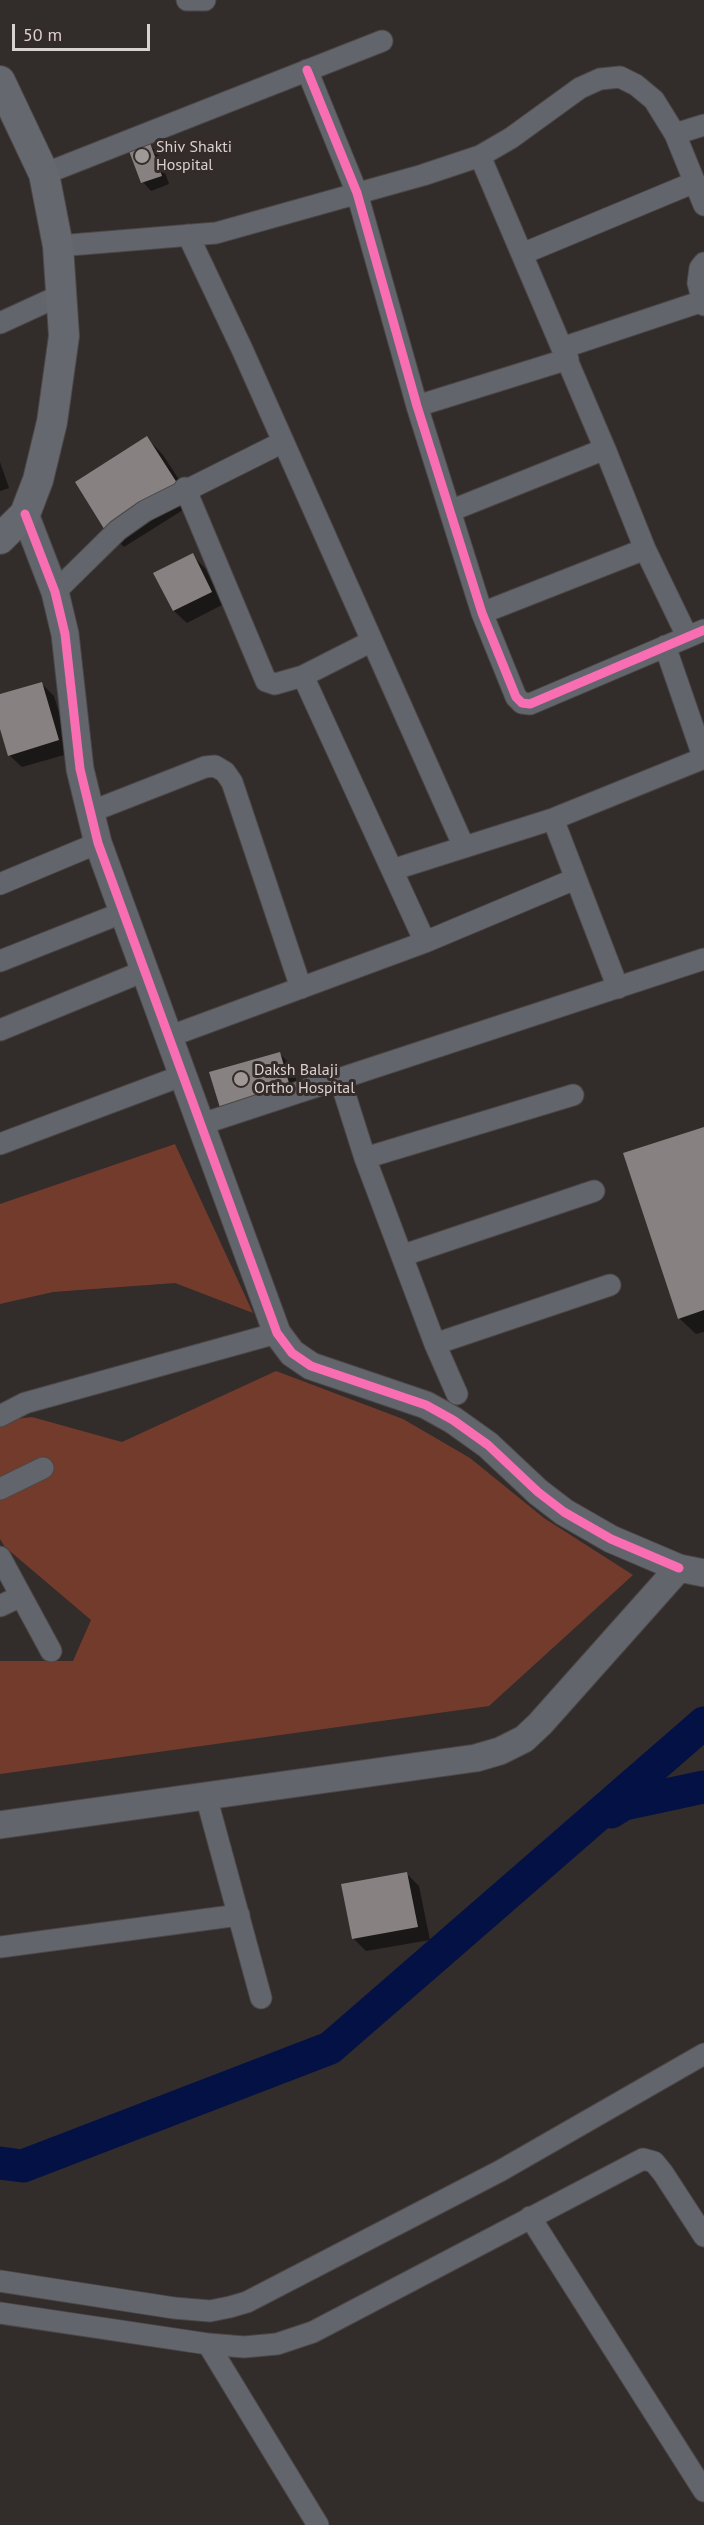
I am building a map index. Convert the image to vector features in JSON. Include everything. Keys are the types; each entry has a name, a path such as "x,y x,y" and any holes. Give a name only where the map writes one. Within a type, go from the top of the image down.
{"main road":[{"path":"0,81 44,174 58,246 64,336 52,422 38,480 25,514 0,539"}],"street":[{"path":"187,0 205,0"},
{"path":"44,174 382,41"},
{"path":"308,70 357,193 417,406 482,613 511,689 522,704 530,704 695,633 645,549 606,449 480,156"},
{"path":"58,246 227,230 357,193 480,156 511,138 580,88 600,79 620,77 636,85 654,100 675,134 704,205"},
{"path":"675,134 704,125"},
{"path":"522,254 695,182"},
{"path":"188,235 464,847"},
{"path":"417,406 703,303 698,283 700,268 704,263"},
{"path":"0,323 61,295"},
{"path":"55,592 118,530 145,511 185,488 283,442"},
{"path":"450,511 606,449"},
{"path":"185,488 260,672 266,681 275,684 303,676 372,641"},
{"path":"0,1825 476,1758 500,1751 524,1739 540,1724 691,1571 612,1539 564,1512 538,1492 488,1444 453,1420 426,1405 311,1366 292,1353 277,1333 181,1076 98,843 80,770 65,634 55,592 25,514"},
{"path":"482,613 645,549"},
{"path":"392,870 553,819 704,758 665,646"},
{"path":"303,676 425,942"},
{"path":"90,812 205,767 215,766 225,772 232,782 301,988"},
{"path":"553,819 618,988"},
{"path":"0,884 98,843"},
{"path":"168,1037 425,942 575,879"},
{"path":"0,961 124,912"},
{"path":"199,1125 704,959"},
{"path":"0,1030 144,971"},
{"path":"0,1144 181,1076"},
{"path":"340,1079 365,1158 404,1255 435,1344 458,1394"},
{"path":"365,1158 573,1095"},
{"path":"404,1255 594,1191"},
{"path":"435,1344 610,1285"},
{"path":"0,1416 25,1403 277,1333"},
{"path":"0,1489 43,1468"},
{"path":"0,1557 51,1651"},
{"path":"0,1606 21,1596"},
{"path":"206,1796 261,1998"},
{"path":"0,1947 238,1915"},
{"path":"0,2281 174,2308 210,2311 247,2302 500,2171 704,2054"},
{"path":"0,2313 208,2344 244,2347 277,2344 313,2332 643,2159 654,2162 663,2173 704,2236"},
{"path":"530,2217 704,2491"},
{"path":"208,2344 318,2525"}],"shaded area":[{"path":"175,1144 253,1313 175,1283 53,1292 0,1304 0,1204"},
{"path":"276,1371 403,1419 470,1458 544,1518 633,1575 489,1706 0,1774 0,1661 73,1661 91,1620 5,1547 0,1539 0,1421 32,1417 122,1442"}],"building":[{"path":"150,143 162,176 141,183 129,151"},
{"path":"147,436 179,486 106,532 75,482"},
{"path":"193,553 212,592 173,611 153,573"},
{"path":"42,682 59,740 8,756 0,729 0,694"},
{"path":"280,1052 291,1090 221,1111 209,1072"},
{"path":"704,1127 704,1310 678,1319 623,1153"},
{"path":"407,1872 418,1927 352,1939 341,1884"}],"waterway":[{"path":"0,2163 23,2166 330,2048 704,1723"},
{"path":"611,1812 624,1804 704,1787"}],"cycle path":[{"path":"307,70 357,193 417,406 482,613 516,697 522,703 530,704 704,630"},
{"path":"25,514 55,592 65,634 80,769 98,843 277,1333 292,1353 311,1366 426,1405 453,1420 488,1445 538,1492 564,1512 611,1539 679,1568"}],"place":[{"name":"Shiv Shakti Hospital","path":"142,156"},
{"name":"Daksh Balaji Ortho Hospital","path":"241,1079"}]}
